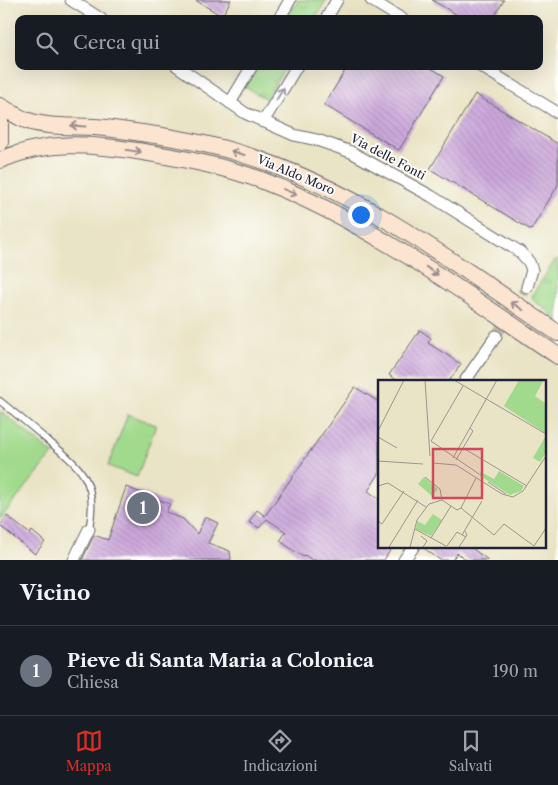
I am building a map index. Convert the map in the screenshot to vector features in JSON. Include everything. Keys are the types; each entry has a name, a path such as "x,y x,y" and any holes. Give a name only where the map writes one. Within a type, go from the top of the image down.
{"street":[{"path":"71,0 95,15"},
{"path":"281,15 290,0"},
{"path":"328,15 337,0"},
{"path":"371,0 395,15"},
{"name":"Via delle Fonti","path":"183,70 230,103 263,122 294,135 317,140 351,152 469,218 525,256 532,270 527,288"},
{"path":"230,103 250,70"},
{"path":"263,122 295,70"},
{"path":"487,70 558,113"},
{"name":"Via Aldo Moro","path":"0,106 24,119 38,123 109,128 202,143 241,153 281,168 356,201 400,227 558,333"},
{"path":"0,121 0,143"},
{"name":"Via Aldo Moro","path":"0,160 20,152 52,146 101,146 202,162 265,182 317,204 387,242 558,356"},
{"path":"466,380 496,336"},
{"path":"74,560 89,529"},
{"path":"404,560 413,548"}],"lane":[{"path":"0,401 75,462 86,478 92,495 92,514 89,529"}],"green space":[{"path":"298,0 326,0 317,15 289,15"},
{"path":"256,70 284,70 266,99 245,87"},
{"path":"556,259 558,260 558,323 553,319 551,313 533,300 532,295"},
{"path":"0,411 53,454 0,519"},
{"path":"128,414 156,425 137,477 108,466"}],"building":[{"path":"195,0 231,0 223,15"},
{"path":"432,0 504,0 495,15 457,15"},
{"path":"346,70 434,70 444,76 399,150 324,105"},
{"path":"475,94 558,144 558,185 531,230 430,169"},
{"path":"420,330 431,338 428,343 461,364 450,380 396,380 389,375"},
{"path":"355,387 378,401 378,476 368,491 378,498 378,548 392,548 384,560 312,560 305,555 303,557 280,541 286,532 267,519 259,528 249,522 257,510 265,516"},
{"path":"126,487 170,504 166,512 183,519 197,534 205,517 218,523 208,543 230,551 231,560 82,560 94,535 108,540"},
{"path":"7,516 30,534 32,531 45,542 35,554 0,526"},
{"path":"424,548 472,548 488,560 467,560 457,553 452,560 440,560"}],"tunnel":[{"path":"496,336 527,287"}],"place":[{"name":"Pieve di Santa Maria a Colonica","path":"143,508"}]}
